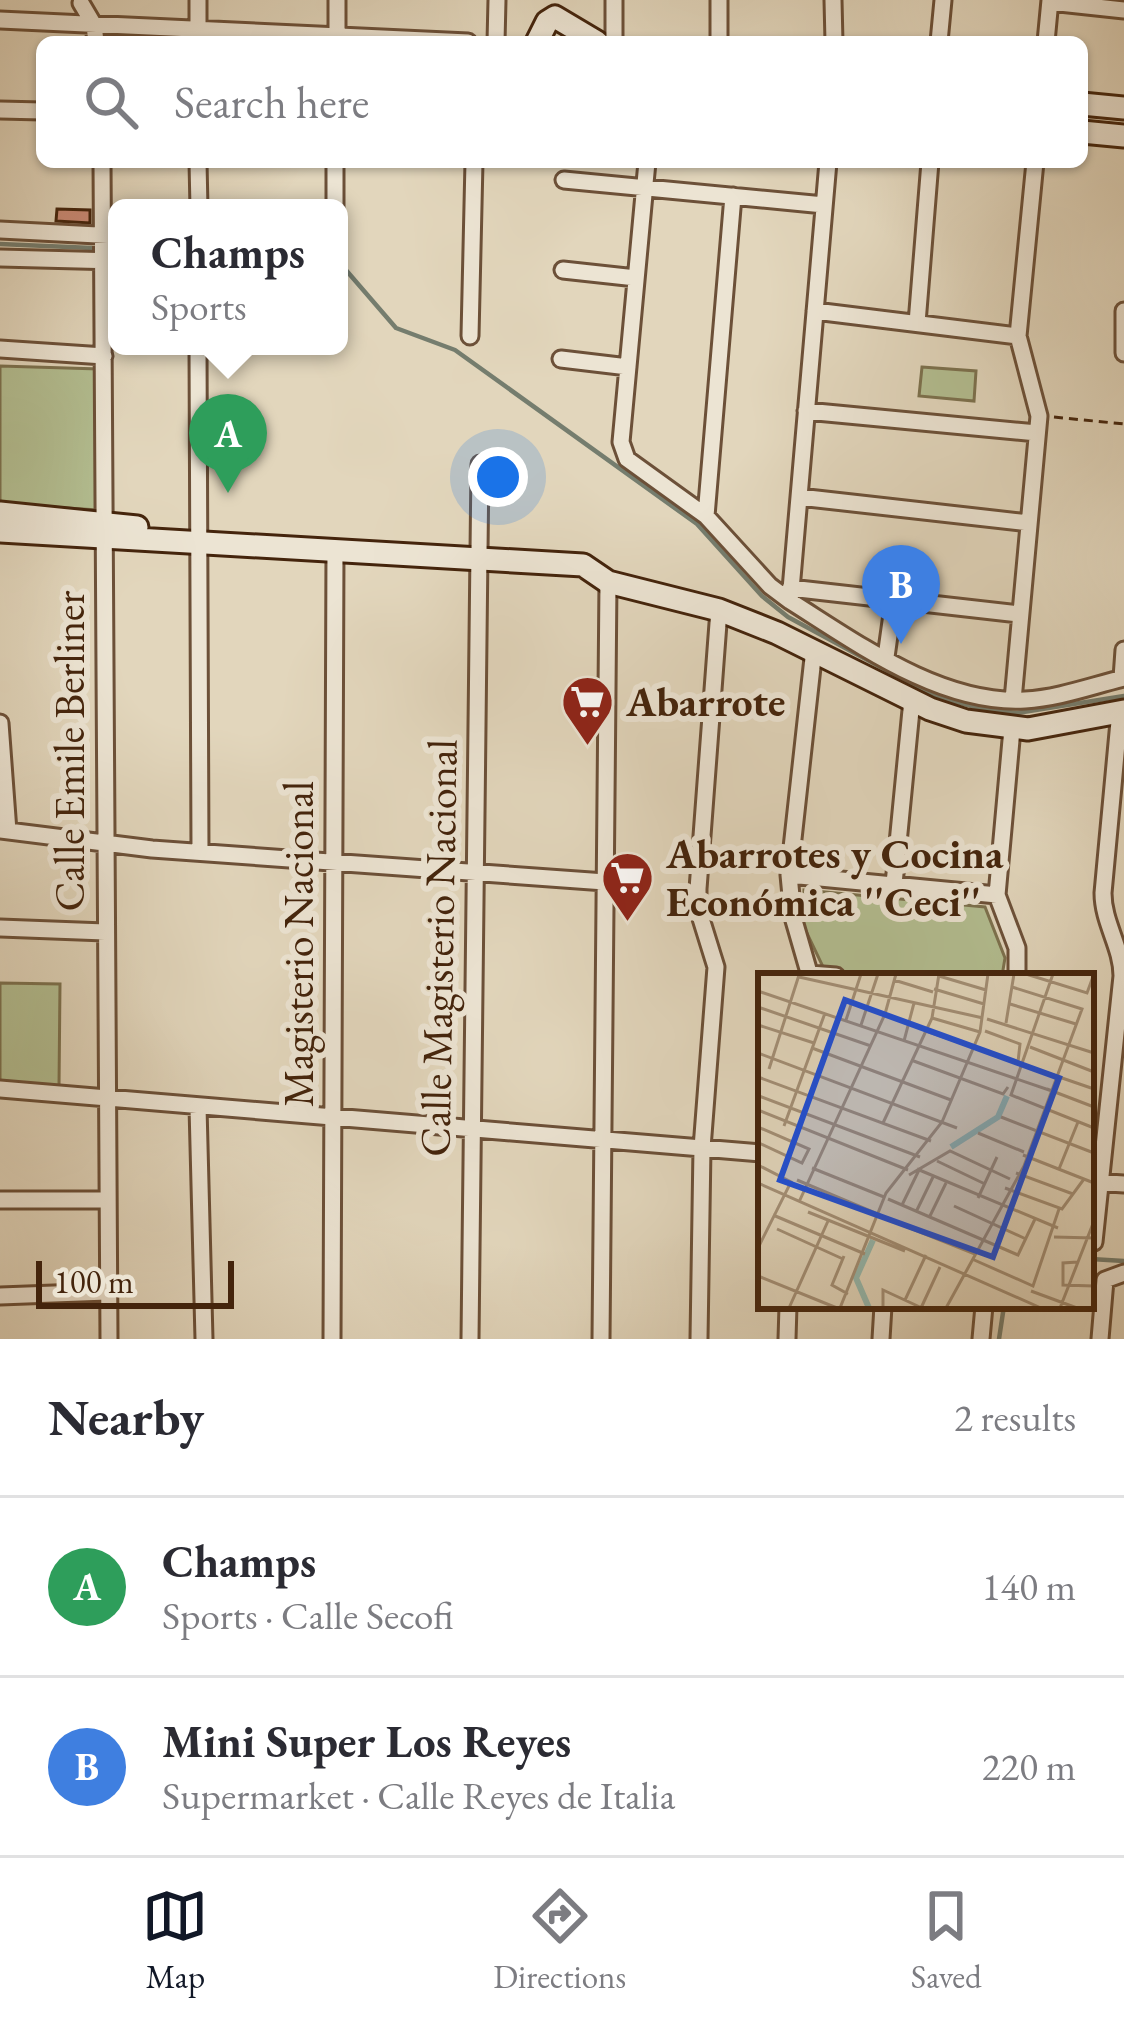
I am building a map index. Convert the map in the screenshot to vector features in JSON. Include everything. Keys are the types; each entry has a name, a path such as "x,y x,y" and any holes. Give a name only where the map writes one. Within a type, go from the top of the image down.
{"street":[{"path":"0,20 88,34 198,36 199,0"},
{"path":"337,0 337,36"},
{"path":"496,36 497,0"},
{"path":"614,0 614,36"},
{"path":"719,0 719,36"},
{"path":"833,0 834,36"},
{"path":"940,36 943,0"},
{"path":"81,1 88,34"},
{"path":"1047,36 1050,1 1124,10"},
{"path":"541,36 555,17 587,36"},
{"path":"1088,105 1124,108"},
{"path":"0,110 36,111"},
{"path":"1088,133 1124,136"},
{"name":"Calle Emile Berliner","path":"102,168 108,250 104,356 109,1339"},
{"path":"199,168 199,199"},
{"path":"335,168 335,199"},
{"path":"470,336 474,168"},
{"path":"647,168 621,442 627,459 706,516 770,586 886,657 956,689 1012,700 1056,696 1123,678 1124,650"},
{"path":"790,595 827,168"},
{"path":"917,323 930,168"},
{"path":"1012,700 1038,424 1018,336 1033,168"},
{"path":"564,180 824,205"},
{"path":"706,516 734,196"},
{"path":"0,230 108,250"},
{"path":"0,258 108,250"},
{"path":"563,270 636,278"},
{"path":"815,310 1018,336"},
{"path":"1124,311 1124,352"},
{"path":"0,350 104,356"},
{"path":"198,355 200,852"},
{"path":"561,359 628,367"},
{"path":"806,411 1038,424"},
{"name":"Calle Magisterio Nacional","path":"470,1339 479,464"},
{"path":"799,497 1029,523"},
{"path":"0,513 105,531 225,543 583,566 608,582 719,610 966,721 1012,729 1122,711 1103,893 1122,976 1096,1182 1094,1242"},
{"path":"0,531 105,531"},
{"name":"Magisterio Nacional","path":"332,1339 335,550"},
{"path":"601,1339 608,582"},
{"path":"790,595 894,600 1019,614"},
{"path":"886,657 894,600"},
{"path":"699,1339 702,1148 716,967 698,909 698,889 719,610"},
{"path":"808,973 793,917 789,875 814,649"},
{"path":"894,884 912,700"},
{"path":"0,723 4,831 152,849 605,881"},
{"path":"1012,729 997,896 1017,948 1017,973"},
{"path":"789,875 997,896"},
{"path":"0,928 106,932"},
{"path":"0,1089 758,1154"},
{"path":"198,1106 204,1339"},
{"path":"1096,1182 1124,1184"},
{"path":"0,1200 106,1200"},
{"path":"1100,1339 1106,1280 1124,1273"},
{"path":"0,1296 107,1292"},
{"path":"787,1339 788,1309"},
{"path":"881,1339 883,1309"},
{"path":"981,1339 984,1309"}],"path":[{"path":"1038,424 1124,424"}],"green space":[{"path":"0,366 99,369 99,510 0,504"},
{"path":"922,367 976,371 974,401 919,396"},
{"path":"804,890 985,907 1005,958 1002,973 825,971 803,925"},
{"path":"0,983 60,984 59,1086 0,1083"}],"building":[{"path":"57,209 90,210 90,223 56,221"}],"waterway":[{"path":"0,244 92,248"},
{"path":"348,272 396,328 455,350 697,524 762,596 788,617 934,696 983,709 1017,713 1124,696"},
{"path":"1094,1259 1124,1261"},
{"path":"999,1339 1004,1309"}],"place":[{"name":"Champs","path":"228,493"},
{"name":"Mini Super Los Reyes","path":"901,644"},
{"name":"Abarrote","path":"587,747"},
{"name":"Abarrotes y Cocina Económica ''Ceci''","path":"627,923"}]}
